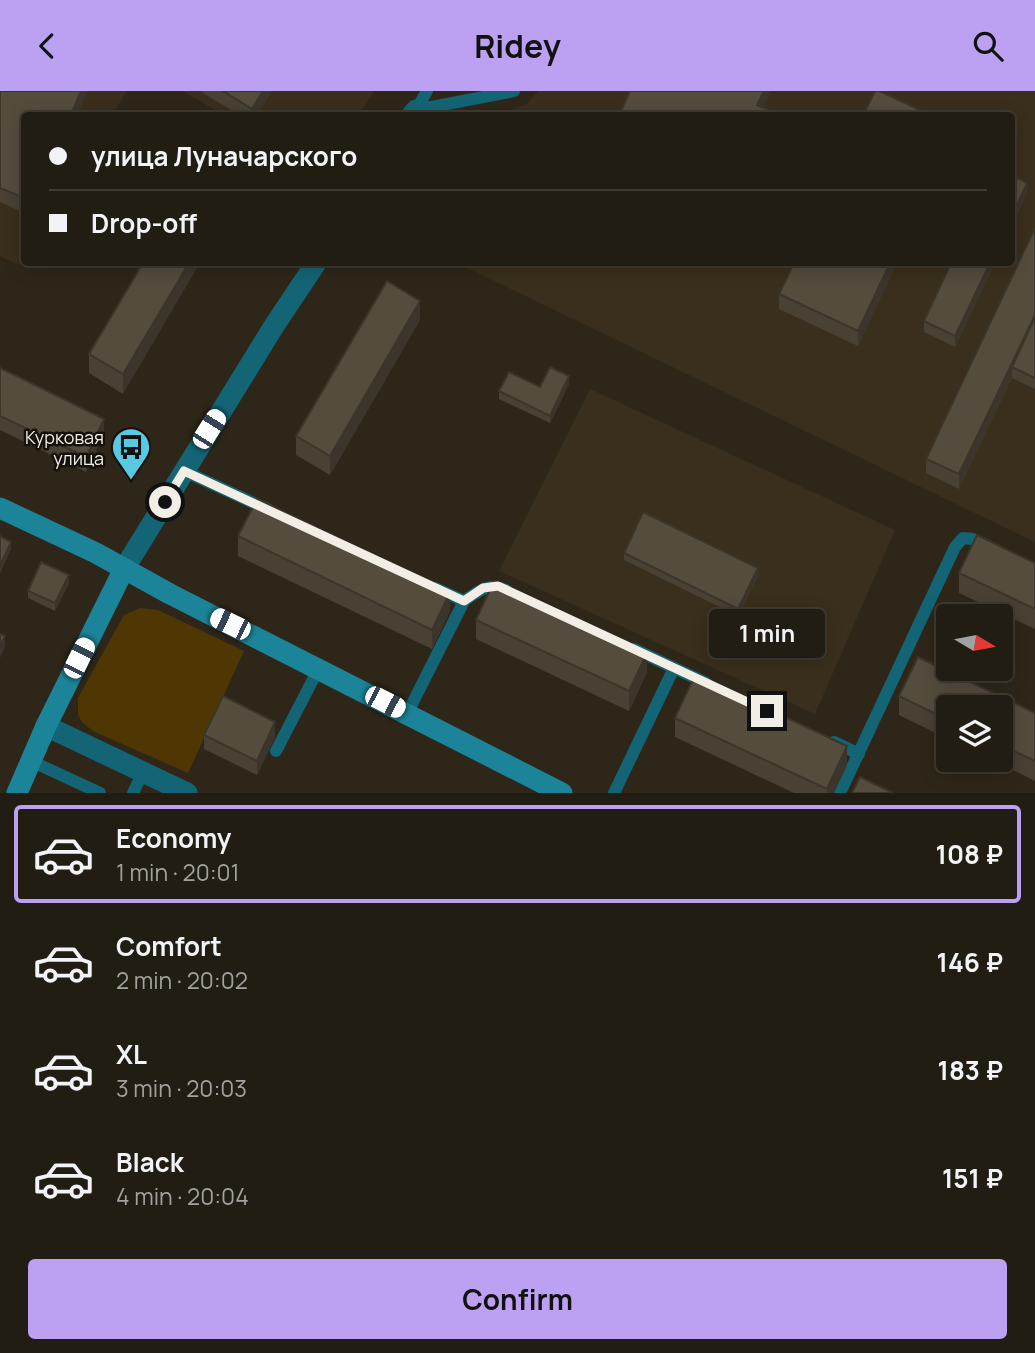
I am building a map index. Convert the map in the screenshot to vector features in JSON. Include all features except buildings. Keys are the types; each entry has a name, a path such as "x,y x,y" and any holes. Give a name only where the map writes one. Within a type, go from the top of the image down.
{"street":[{"path":"17,793 46,726 124,569 314,266"},
{"path":"0,508 562,793"},
{"path":"46,726 187,793"}],"lane":[{"path":"415,112 427,91"},
{"path":"419,112 514,91"},
{"path":"184,471 277,514"},
{"path":"840,793 911,656 955,547 964,538 998,550"},
{"path":"426,584 464,601"},
{"path":"407,713 464,601 483,588 498,586 523,597"},
{"path":"624,644 724,691"},
{"path":"276,751 319,668"},
{"path":"614,793 674,668"},
{"path":"822,736 859,754"},
{"path":"31,761 100,793"},
{"path":"133,793 143,772"}],"shaded area":[{"path":"0,91 127,91 114,112 21,112 21,261 19,265 0,256"},
{"path":"183,91 374,91 361,112 218,112"},
{"path":"538,91 1035,91 1035,542 463,266 1015,266 1015,112 505,112 527,104"},
{"path":"590,389 895,530 815,714 499,571"},
{"path":"140,608 158,610 244,651 188,773 93,731 78,715 78,698 124,615"}],"place":[{"name":"Курковая улица","path":"131,481"}],"route":[{"path":"165,502 184,471 464,601 483,588 498,586 767,711"}]}
